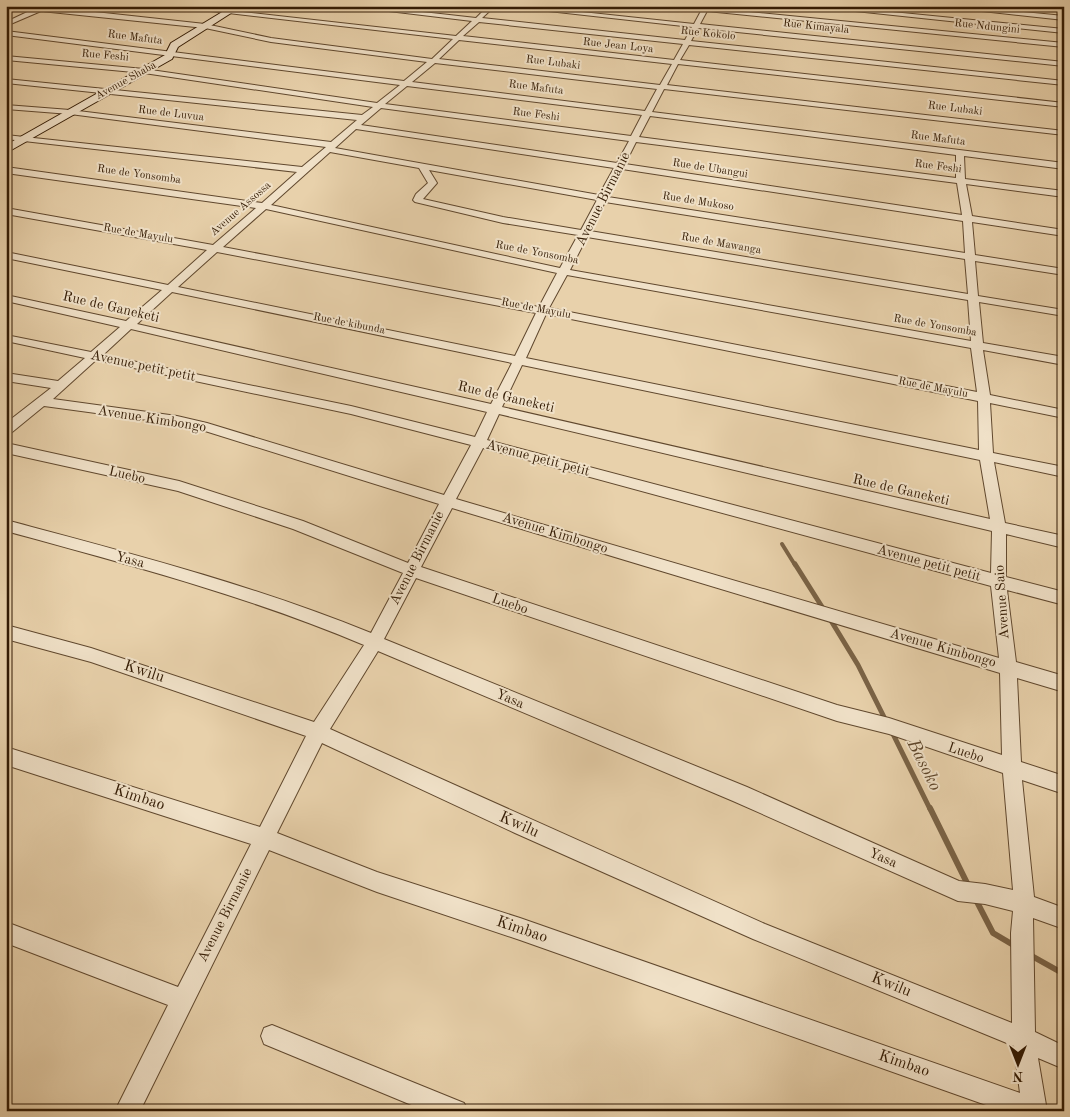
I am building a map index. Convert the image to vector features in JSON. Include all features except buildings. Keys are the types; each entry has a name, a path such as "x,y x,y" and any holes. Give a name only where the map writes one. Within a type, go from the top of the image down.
{"street":[{"name":"Rue Jean Loya","path":"171,6 1064,105"},
{"name":"Avenue Shaba","path":"6,150 144,71 171,54 171,49 174,45 238,6"},
{"name":"Rue Kokolo","path":"350,6 1064,83"},
{"name":"Avenue Assossa","path":"6,430 42,402 173,288 215,248 354,126 433,61 492,6"},
{"name":"Rue Kimayala","path":"506,6 1064,64"},
{"name":"Rue Ndungini","path":"670,6 706,8 1064,45"},
{"path":"810,6 1064,30"},
{"path":"940,6 1064,18"},
{"path":"6,24 43,7"},
{"name":"Rue Lubaki","path":"43,7 205,26 271,40 433,61 1064,133"},
{"name":"Avenue Birmanie","path":"128,1111 318,732 374,641 479,442 544,310 706,8"},
{"path":"6,13 24,16"},
{"name":"Rue Mafuta","path":"6,33 1064,166"},
{"name":"Rue Feshi","path":"6,58 144,71 253,88 634,140 1064,194"},
{"path":"6,81 109,90 364,118"},
{"name":"Rue de Luvua","path":"6,107 70,112 331,147"},
{"name":"Rue de Ubangui","path":"354,126 1064,233"},
{"path":"6,137 304,170"},
{"name":"Rue de Mukoso","path":"331,147 423,167 604,199 1064,272"},
{"name":"Avenue Saio","path":"960,154 977,346 984,398 986,455 999,528 998,582 1008,667 1012,769 1024,904 1022,933 1024,1039 1035,1111"},
{"name":"Rue de Mawanga","path":"423,167 433,183 418,198 421,201 503,220 1064,313"},
{"name":"Rue de Yonsomba","path":"6,170 265,206 483,256 565,272 1064,361"},
{"name":"Rue de Mayulu","path":"6,211 544,310 1064,414"},
{"name":"Rue de kibunda","path":"6,255 692,394 1064,472"},
{"name":"Rue de Ganeketi","path":"6,298 1064,542"},
{"name":"Avenue petit petit","path":"6,338 352,410 479,442 1064,599"},
{"path":"6,377 60,386"},
{"name":"Avenue Kimbongo","path":"42,402 177,420 207,427 753,594 1064,684"},
{"name":"Luebo","path":"6,448 178,486 298,525 411,570 837,713 889,726 1064,785"},
{"name":"Yasa","path":"6,526 168,570 326,622 740,794 958,891 972,891 1024,904"},
{"name":"Kwilu","path":"6,632 91,654 318,732 522,826 760,932 1024,1039 1064,1058"},
{"name":"Kimbao","path":"6,756 264,838 378,882 520,929 1035,1111"},
{"path":"1024,904 1064,919"},
{"path":"6,932 183,1000"},
{"path":"272,1036 456,1111"}],"waterway":[{"name":"Basoko","path":"782,544 795,565"},
{"name":"Basoko","path":"795,564 824,610"},
{"name":"Basoko","path":"830,619 858,665 886,721"},
{"name":"Basoko","path":"891,730 930,809"},
{"name":"Basoko","path":"930,808 969,887"},
{"name":"Basoko","path":"975,898 993,933 1015,946"},
{"name":"Basoko","path":"1030,955 1064,974"}]}
